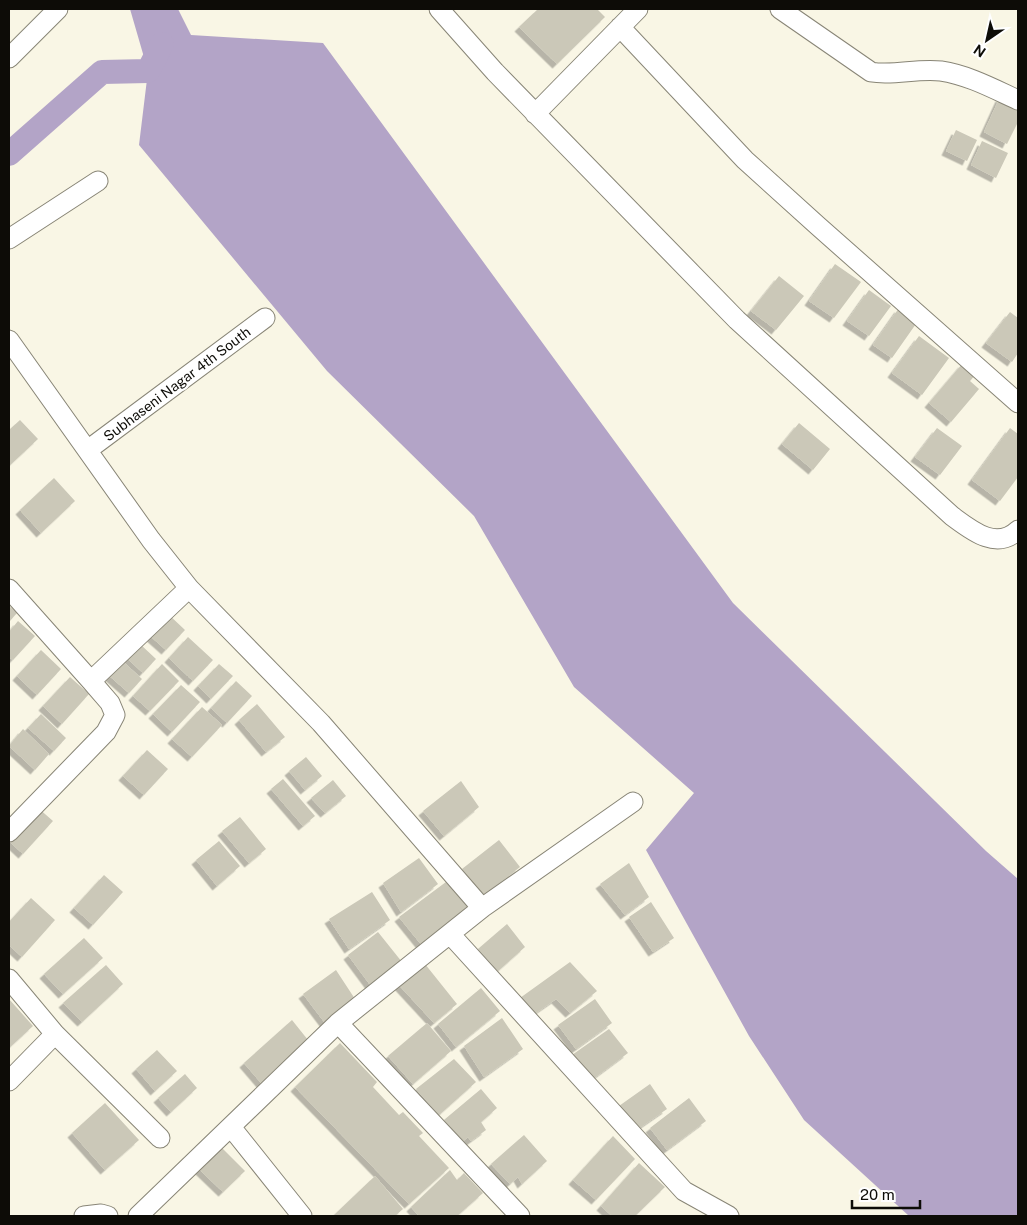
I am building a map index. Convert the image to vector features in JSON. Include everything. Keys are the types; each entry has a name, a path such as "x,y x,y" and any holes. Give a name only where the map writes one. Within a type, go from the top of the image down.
{"street":[{"path":"9,58 58,9"},
{"path":"439,9 494,72 737,320 952,516 972,531 994,540 1005,538 1018,530"},
{"path":"536,114 638,9"},
{"path":"780,9 871,72 888,75 906,71 941,71 978,82 1018,100"},
{"path":"620,27 745,160 1018,403"},
{"path":"9,239 98,181"},
{"name":"Subhaseni Nagar 4th South","path":"89,449 265,318"},
{"path":"9,340 89,449 151,540 189,588 320,723 482,908"},
{"path":"91,681 189,588"},
{"path":"9,589 110,703 115,715 106,732 9,832"},
{"path":"138,1216 338,1023 482,908 633,802"},
{"path":"450,934 684,1191 729,1216"},
{"path":"9,978 55,1034 160,1138"},
{"path":"338,1023 520,1216"},
{"path":"9,1081 55,1034"},
{"path":"230,1127 302,1216"},
{"path":"84,1216 101,1214 108,1216"}],"shaded area":[{"path":"130,9 178,9 191,35 323,43 733,603 986,851 1018,879 1018,1216 909,1216 804,1120 749,1036 646,850 694,793 574,687 474,516 327,371 139,145 148,71"}],"building":[{"path":"538,9 597,9 605,17 557,64 519,27"},
{"path":"1000,97 1018,105 1018,122 1007,144 984,132"},
{"path":"956,130 977,140 967,161 946,151"},
{"path":"982,141 1008,153 996,178 971,165"},
{"path":"835,264 861,282 834,318 809,301"},
{"path":"779,276 804,296 776,330 751,311"},
{"path":"869,290 891,306 869,336 847,321"},
{"path":"899,308 918,321 892,358 873,345"},
{"path":"1010,312 1018,318 1018,353 1012,362 986,343"},
{"path":"919,336 949,358 922,395 892,373"},
{"path":"963,363 976,374 970,381 979,389 951,422 929,403"},
{"path":"20,420 38,439 9,466 9,430"},
{"path":"799,423 830,449 813,470 782,444"},
{"path":"937,428 962,446 940,475 915,457"},
{"path":"1010,428 1018,434 1018,477 1000,501 972,480"},
{"path":"54,478 75,501 41,533 20,510"},
{"path":"9,606 17,613 9,622"},
{"path":"167,613 185,630 166,650 148,634"},
{"path":"18,621 35,636 13,660 9,657 9,632"},
{"path":"188,637 213,660 193,681 169,658"},
{"path":"140,644 156,659 143,673 127,658"},
{"path":"41,650 61,669 37,695 17,676"},
{"path":"119,658 142,679 129,693 105,672"},
{"path":"162,664 179,681 150,711 133,696"},
{"path":"219,664 233,676 211,699 198,686"},
{"path":"70,677 89,694 62,724 43,706"},
{"path":"236,681 252,696 227,723 211,708"},
{"path":"181,685 200,702 172,732 153,714"},
{"path":"257,704 285,737 266,752 239,720"},
{"path":"202,707 222,725 192,757 172,739"},
{"path":"41,714 66,738 54,751 28,728"},
{"path":"23,729 49,754 35,770 9,746"},
{"path":"147,750 168,769 144,795 123,776"},
{"path":"306,757 322,776 305,790 289,771"},
{"path":"283,779 315,816 303,826 271,789"},
{"path":"333,780 346,796 325,813 311,798"},
{"path":"461,781 479,807 444,836 423,811"},
{"path":"37,807 53,821 23,854 9,841 9,838"},
{"path":"240,817 266,849 249,863 222,831"},
{"path":"499,840 520,867 483,896 462,869"},
{"path":"219,841 240,866 217,886 196,860"},
{"path":"419,858 438,884 401,912 383,883"},
{"path":"629,863 649,897 625,915 600,884"},
{"path":"104,875 123,892 93,925 74,908"},
{"path":"450,879 473,909 424,948 399,917"},
{"path":"372,892 390,920 349,949 329,919"},
{"path":"31,898 55,920 22,957 9,945 9,922"},
{"path":"651,902 674,938 653,952 629,917"},
{"path":"507,924 525,947 498,971 478,949"},
{"path":"378,932 402,962 371,986 348,955"},
{"path":"84,938 103,958 63,994 44,974"},
{"path":"570,962 597,991 570,1013 556,999 533,1015 520,998"},
{"path":"425,964 457,1004 434,1023 398,984"},
{"path":"106,965 123,984 82,1022 63,1003"},
{"path":"336,970 355,999 325,1023 303,994"},
{"path":"481,988 500,1011 456,1047 438,1024"},
{"path":"9,999 33,1026 9,1048"},
{"path":"595,999 612,1023 576,1049 558,1025"},
{"path":"502,1018 523,1049 484,1077 464,1046"},
{"path":"292,1020 308,1040 262,1084 244,1063"},
{"path":"427,1023 451,1051 413,1084 388,1056"},
{"path":"609,1029 628,1053 593,1079 572,1055"},
{"path":"340,1043 377,1082 373,1087 399,1115 403,1112 423,1133 419,1136 449,1168 409,1204 295,1087"},
{"path":"157,1050 177,1071 155,1091 136,1069"},
{"path":"454,1059 476,1082 439,1115 416,1089"},
{"path":"185,1074 197,1088 171,1112 158,1098"},
{"path":"650,1084 667,1109 638,1129 619,1106"},
{"path":"481,1089 497,1108 481,1122 486,1130 471,1141 468,1137 463,1141 444,1120"},
{"path":"689,1098 706,1121 667,1150 650,1128"},
{"path":"105,1103 139,1140 105,1170 72,1133"},
{"path":"524,1135 547,1161 522,1184 518,1177 510,1184 491,1164"},
{"path":"613,1136 635,1159 596,1200 573,1180"},
{"path":"221,1147 245,1171 223,1192 199,1169"},
{"path":"639,1163 665,1187 635,1216 612,1216 601,1206"},
{"path":"450,1170 457,1180 464,1173 483,1193 457,1216 419,1216 411,1207"},
{"path":"375,1176 403,1209 395,1216 333,1216"}],"waterway":[{"path":"9,154 102,72 148,71 162,44"}]}
